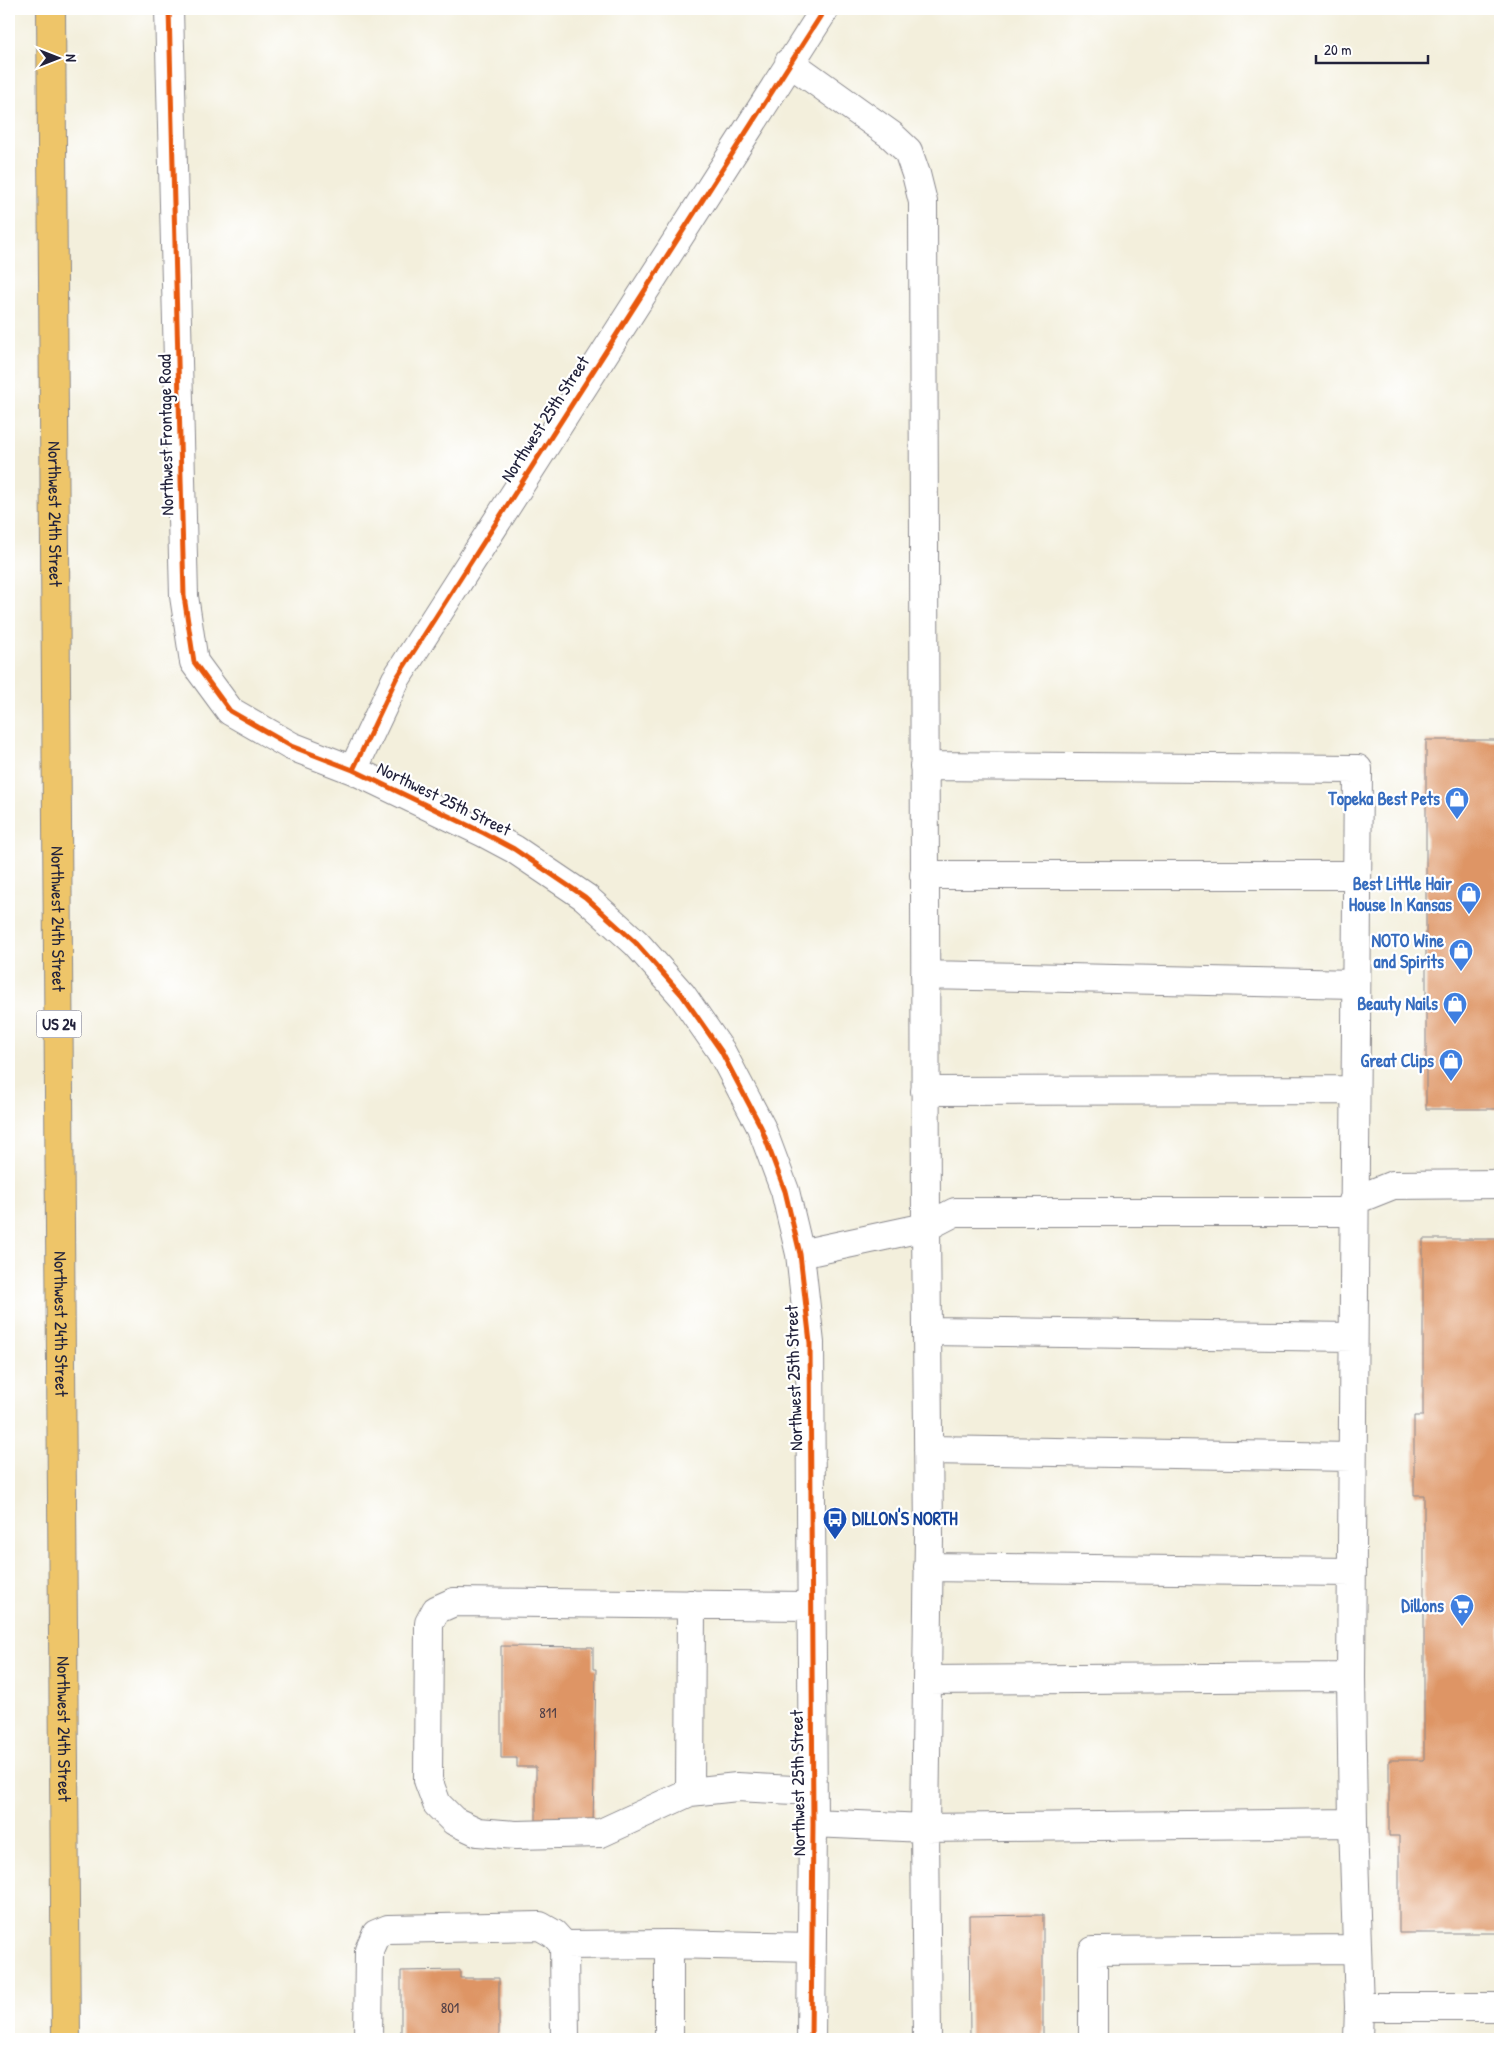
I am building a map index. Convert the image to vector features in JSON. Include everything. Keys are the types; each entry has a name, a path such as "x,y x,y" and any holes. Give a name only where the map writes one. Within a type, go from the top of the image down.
{"highway":[{"name":"Northwest 24th Street","path":"51,9 66,2039"}],"street":[{"name":"Northwest Frontage Road","path":"169,9 184,596 194,662 230,711 291,746 352,770"},
{"name":"Northwest 25th Street","path":"811,2039 810,1343 800,1254 785,1191 765,1136 721,1051 682,995 636,943 585,897 514,849 484,832 352,770 396,679 789,62 825,9"},
{"path":"789,62 891,135 908,151 923,202 924,875 928,1450 925,1828 927,2039"},
{"path":"924,766 1358,769 1353,1206 1351,1677 1353,1823 1359,2007 1358,2039"},
{"path":"924,875 1356,875"},
{"path":"925,975 1355,984"},
{"path":"925,1091 1354,1090"},
{"path":"800,1254 926,1227 955,1212 1353,1206 1393,1185 1500,1184"},
{"path":"927,1331 1353,1337"},
{"path":"928,1450 1352,1458"},
{"path":"928,1567 1352,1572"},
{"path":"810,1606 454,1602 436,1610 429,1623 428,1780 437,1804 454,1821 478,1832 516,1835 601,1833 690,1792 737,1787 812,1791"},
{"path":"690,1792 691,1604"},
{"path":"927,1680 1351,1677"},
{"path":"812,1823 925,1828 1353,1823"},
{"path":"368,2039 369,1950 376,1934 388,1930 540,1926 554,1934 564,1945 565,2039"},
{"path":"564,1945 669,1944 811,1947"},
{"path":"669,1944 669,2039"},
{"path":"1093,2039 1093,1951 1357,1949"},
{"path":"1359,2007 1500,2007"}],"building":[{"path":"1426,740 1500,740 1500,1109 1426,1109"},
{"name":"Dillons","path":"1423,1239 1500,1239 1500,1933 1399,1933 1399,1836 1389,1836 1389,1760 1424,1760 1424,1495 1414,1495 1414,1416 1423,1416"},
{"path":"501,1646 593,1647 593,1669 596,1669 593,1824 536,1824 536,1767 517,1767 517,1758 501,1758"},
{"path":"1043,1915 1043,2039 970,2039 969,1916"},
{"path":"460,1970 460,1978 499,1978 499,2039 401,2039 401,1971"}],"cycle path":[{"path":"169,9 184,596 194,662 230,711 291,746 353,770 484,833 514,849 585,897 636,943 682,995 721,1051 761,1127 785,1191 800,1254 810,1343 813,1823 811,2039"},
{"path":"353,770 396,679 825,9"}],"place":[{"name":"Topeka Best Pets","path":"1457,820"},
{"name":"Best Little Hair House In Kansas","path":"1469,915"},
{"name":"NOTO Wine and Spirits","path":"1461,972"},
{"name":"Beauty Nails","path":"1455,1025"},
{"name":"Great Clips","path":"1451,1082"},
{"name":"DILLON'S NORTH","path":"835,1540"},
{"name":"Dillons","path":"1462,1627"}]}
